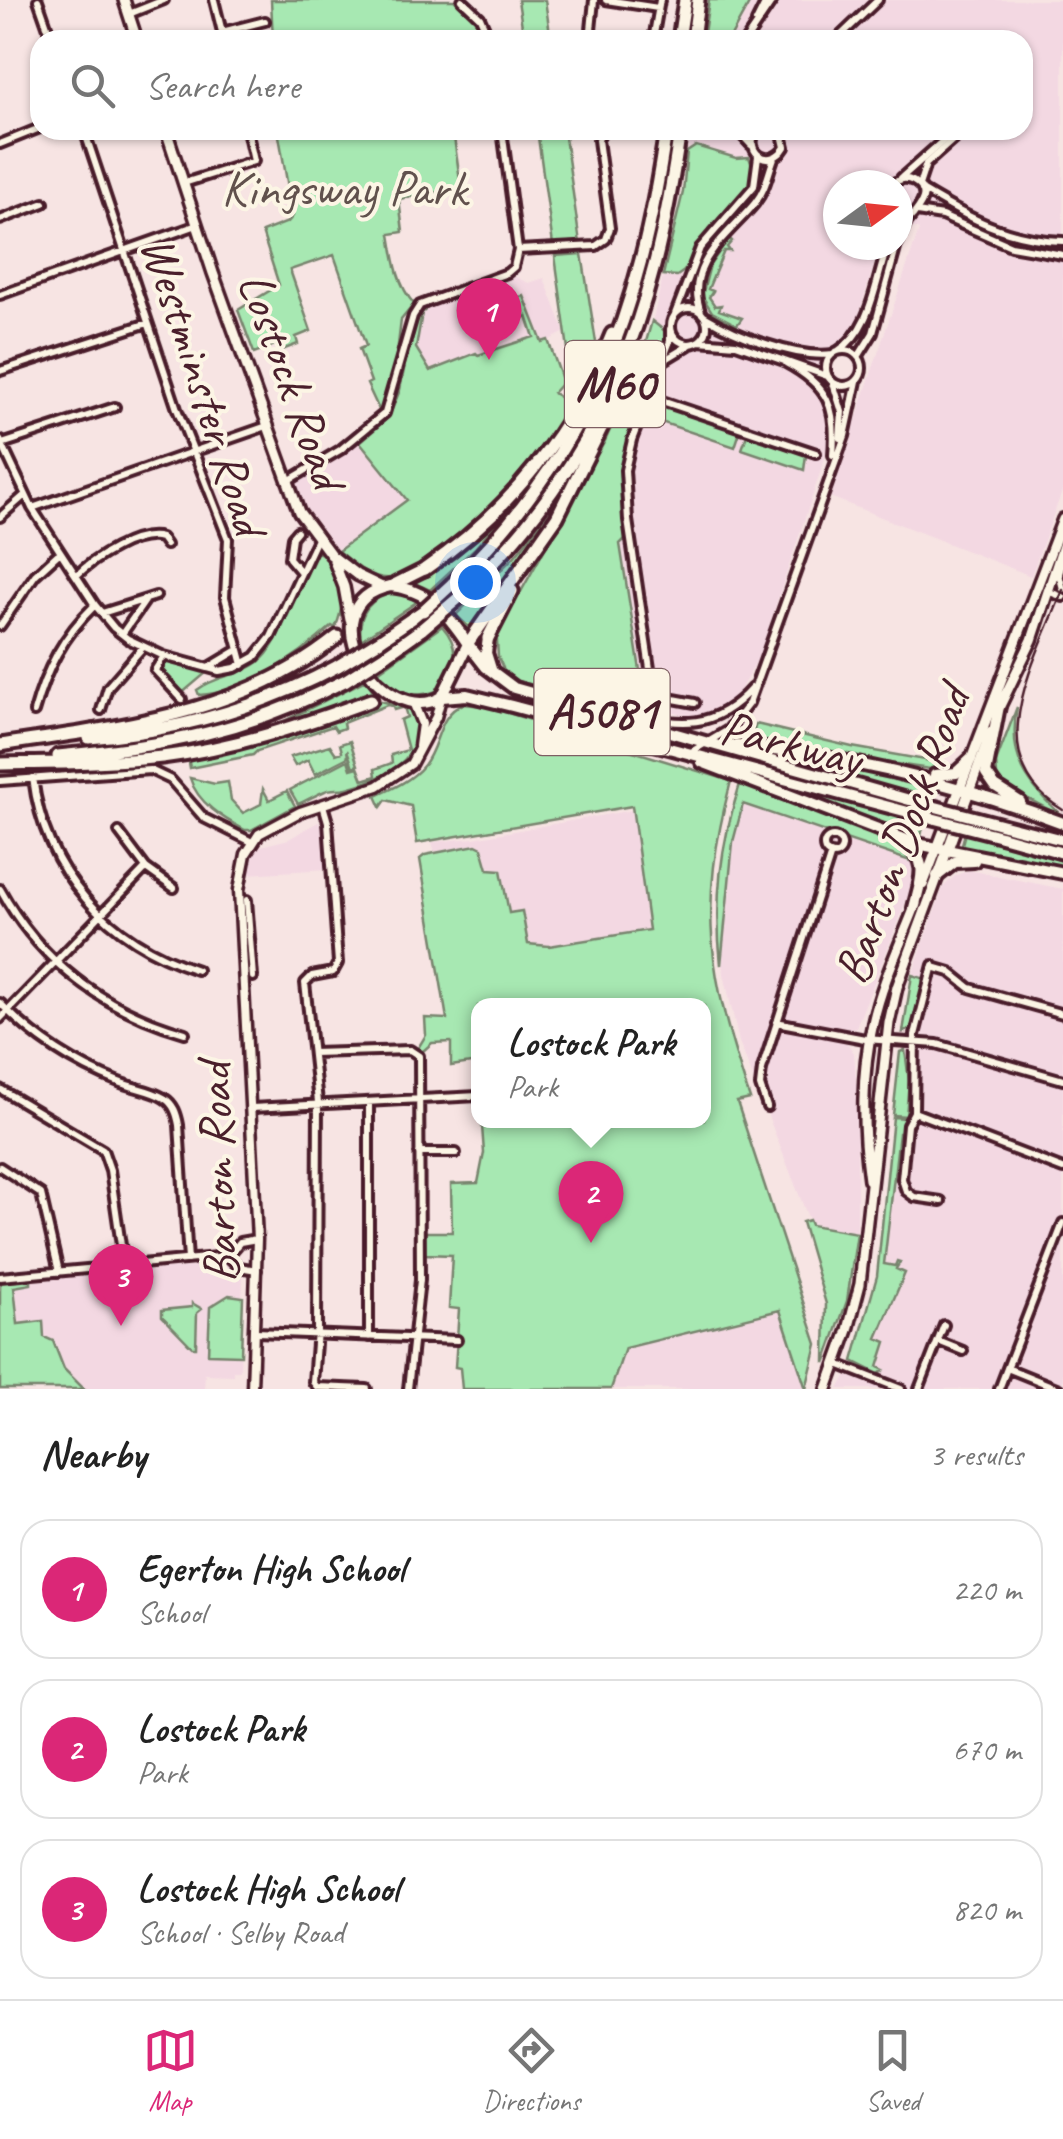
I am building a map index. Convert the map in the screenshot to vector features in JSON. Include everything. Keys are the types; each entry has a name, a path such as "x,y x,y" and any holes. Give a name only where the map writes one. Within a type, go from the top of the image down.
{"highway":[{"path":"680,30 684,0"},
{"path":"694,30 698,0"},
{"name":"M60","path":"0,745 118,736 192,723 254,705 338,666 380,641 452,584 502,534 566,446 618,340 640,268 664,140"},
{"name":"M60","path":"477,638 557,516 609,418 626,374 665,228 678,140"},
{"name":"M60","path":"425,570 491,517 545,455 588,386 640,268"},
{"name":"M60","path":"0,762 196,738 276,713 346,680 387,654 462,595 524,530 572,464 608,398 641,319"},
{"path":"338,638 364,598 425,570"},
{"path":"386,587 412,589 428,598 477,638 495,674"},
{"path":"350,622 353,642 370,671 386,690 409,701"},
{"name":"M60","path":"0,745 146,722 219,701 283,673 338,638"},
{"path":"371,700 430,702 442,697 477,638"},
{"name":"Parkway","path":"477,638 495,674 514,688 711,743"},
{"name":"Parkway","path":"442,697 474,696 682,754"},
{"name":"M60","path":"0,762 92,762 189,753 282,731 371,700"},
{"name":"A5081","path":"999,706 987,776 995,786 1041,814"},
{"name":"A5081","path":"711,743 734,759"},
{"name":"A5081","path":"682,754 751,763 864,766 946,776 958,772 971,759"},
{"name":"Parkway","path":"734,759 1002,830 1063,840"},
{"name":"A5081","path":"751,763 919,856 922,870 914,908"},
{"name":"A5081","path":"864,766 965,788 1063,822"},
{"name":"A5081","path":"869,825 942,849 1063,873"},
{"name":"Parkway","path":"1002,830 1063,853"},
{"name":"A5081","path":"937,876 961,861 1030,867"}],"main road":[{"path":"124,0 134,30"},
{"name":"Lostock Road","path":"169,140 299,512 331,556 357,575 386,587"},
{"name":"Barton Dock Road","path":"965,788 971,759 1004,668 1063,520"},
{"name":"Barton Dock Road","path":"870,1188 865,1102 869,1040 877,1006 999,706 1055,594 1063,546"},
{"name":"Lostock Road","path":"331,556 344,588 350,622"},
{"name":"Barton Dock Road","path":"827,1389 860,1284 888,1040 902,968 937,876 942,849"}],"street":[{"path":"38,0 48,30"},
{"path":"128,14 164,0"},
{"path":"214,0 222,30"},
{"path":"462,0 484,22 487,30"},
{"path":"471,8 477,0"},
{"path":"591,30 594,0"},
{"path":"606,0 659,4 655,30"},
{"path":"753,30 770,0"},
{"path":"846,30 878,0"},
{"path":"241,30 265,22"},
{"path":"0,144 30,132"},
{"name":"Westminster Road","path":"87,140 148,324 228,539 224,597 243,665"},
{"path":"184,184 254,161 249,140"},
{"path":"287,482 340,450 385,413 412,316 420,305 507,272 516,263 518,250 503,140"},
{"path":"518,250 596,246 606,239 610,228 598,140"},
{"path":"695,702 658,694 653,689 625,486 628,455 700,248 754,186 758,156 746,140"},
{"path":"752,146 754,140"},
{"path":"662,362 706,332 696,287 706,258 762,194 774,158 785,147 783,140"},
{"path":"910,170 944,140"},
{"path":"913,219 923,202 923,167 953,140"},
{"path":"758,156 774,158"},
{"path":"913,182 985,226 1014,235 1063,241"},
{"path":"0,220 44,203"},
{"path":"913,214 942,216 996,241 1063,255"},
{"path":"0,294 197,225"},
{"path":"833,456 842,419 826,364 863,324 883,260"},
{"path":"858,356 873,333 894,260"},
{"path":"674,314 684,308 728,329 797,352 847,350 858,356 862,366 845,436 740,717 711,743 682,754"},
{"path":"0,372 148,324"},
{"path":"670,330 676,339 727,342 845,386 858,381"},
{"path":"775,358 814,381 827,398 834,419 832,468"},
{"path":"647,396 816,453"},
{"path":"115,406 1,442 25,495 95,605 122,634 164,656 207,669 228,670 243,665"},
{"path":"32,508 267,426"},
{"path":"0,517 25,495"},
{"name":"Lostock Road","path":"297,531 292,537 289,558 300,571"},
{"path":"76,576 100,555 148,536 157,536 166,545"},
{"name":"Lostock Road","path":"243,665 264,649 317,539"},
{"path":"0,626 35,575 59,552"},
{"path":"1055,594 1063,559"},
{"path":"1037,586 1055,594"},
{"path":"1004,668 1012,659 1039,598 1055,594"},
{"path":"102,613 156,596"},
{"path":"122,634 146,600"},
{"path":"34,712 56,654 73,627 95,605"},
{"path":"102,710 108,688 143,647"},
{"path":"207,669 238,650"},
{"path":"164,656 155,670 182,699"},
{"path":"576,704 668,721 698,722 725,714 755,684"},
{"path":"0,781 150,770 172,780 198,814 252,842 276,824 378,786 404,770 417,756 442,697"},
{"path":"409,701 422,724 417,756"},
{"path":"33,778 40,817 60,864 101,917 145,949 197,970"},
{"path":"323,804 338,962 333,972 312,976 306,983 317,1105 314,1385 367,1389"},
{"path":"119,832 146,868 174,888"},
{"name":"Barton Road","path":"252,842 240,872 247,955 257,1270 252,1389"},
{"path":"767,1106 760,1078 831,854"},
{"path":"0,1020 146,868"},
{"path":"0,889 56,964 115,1007 185,1033"},
{"path":"244,912 247,900"},
{"path":"247,955 253,976"},
{"path":"940,1201 914,1198 902,1185 906,1132 914,1112 914,1042 933,966 950,972 970,988 1063,1014"},
{"path":"0,1003 71,1059 119,1082 162,1096 174,1108 179,1125 188,1260"},
{"path":"776,1022 869,1040 937,1044 1063,1080"},
{"path":"313,1053 415,1051 420,1059 420,1280 408,1389"},
{"path":"0,1089 103,1150 110,1170 124,1266"},
{"path":"252,1108 471,1097"},
{"path":"369,1103 369,1336"},
{"path":"914,1112 1063,1169"},
{"path":"419,1153 456,1153"},
{"path":"0,1167 41,1194 59,1272"},
{"path":"999,1389 1063,1224"},
{"path":"0,1277 228,1256 240,1242 256,1238"},
{"path":"228,1256 239,1267 257,1270"},
{"path":"919,1389 944,1325"},
{"path":"256,1332 457,1340"},
{"path":"938,1341 963,1351"},
{"path":"836,1364 900,1389"},
{"path":"1007,1368 1059,1389"}],"shaded area":[{"path":"708,0 1063,0 1063,489 1031,576 830,497 909,260 913,260 919,230 913,227 913,170 823,170 823,260 875,260 855,328 832,348 815,388 829,421 829,446 758,659 733,702 693,716 646,708 605,441 639,366 651,327 683,192 689,140 1033,140 1033,30 704,30"},
{"path":"515,277 529,283 544,278 565,332 548,341 563,382 534,413 478,426 456,415 416,348 422,313 432,304"},
{"path":"360,442 407,500 338,551 303,504 294,483"},
{"path":"742,804 913,862 912,885 888,948 856,1027 848,1030 857,1091 857,1233 811,1225 739,1042 722,965 733,842"},
{"path":"633,810 649,931 549,946 528,944 522,912 509,913 501,870 488,869 484,852 476,845 435,852 432,842 474,838"},
{"path":"318,822 326,829 329,869 246,874 257,847 289,839"},
{"path":"969,870 1063,889 1063,1163 922,1110 917,1101 906,1101 907,1052 923,987 922,978 912,975 943,887"},
{"path":"900,1120 920,1121 1063,1175 1063,1389 839,1389 867,1321 878,1269 882,1270"},
{"path":"214,1265 243,1276 240,1371 233,1371 233,1375 205,1374 204,1389 0,1389 0,1281"},
{"path":"781,1310 806,1389 611,1389 624,1348"}],"green space":[{"name":"Kingsway Park","path":"271,0 454,0 476,19 481,30 272,30"},
{"path":"518,0 545,0 550,30 522,30"},
{"path":"709,0 751,0 734,30 704,30"},
{"name":"Kingsway Park","path":"280,140 454,140 461,188 399,199 403,232 390,234 400,280 414,304 401,320 395,370 380,412 367,384 371,382 359,349 366,346 334,255 290,270 311,331 296,337 298,344 282,350 280,343 254,353 238,310 279,285 262,232 288,222 293,216"},
{"path":"538,140 565,140 580,243 553,245"},
{"path":"696,146 736,158 749,157 754,171 752,182 703,237 684,271 677,276 663,275 683,192 687,152"},
{"path":"729,238 730,251 724,251 708,289 713,291 709,297 715,306 721,305 719,310 742,318 737,325 712,312 702,296 710,265"},
{"path":"582,254 598,355 575,400 555,256"},
{"path":"524,296 542,342 548,340 563,382 553,393 566,401 559,422 521,477 495,506 438,555 391,578 363,570 338,551 407,500 360,442 389,417 400,390 418,310 432,304 422,313 416,348 430,371 534,337 527,316 517,320 510,299"},
{"path":"652,321 666,332 663,347 627,439 621,470 625,539 620,544 646,708 515,681 501,670 494,640 605,441 639,366"},
{"path":"655,404 740,432 735,447 646,417"},
{"path":"747,435 806,455 804,470 742,449"},
{"path":"528,485 475,548 430,590 412,582 479,534"},
{"path":"566,492 472,630 456,615 514,557"},
{"path":"315,552 324,554 339,580 342,599 335,628 332,626 287,661 253,680 199,695 197,690 206,684 252,667 267,654"},
{"path":"396,593 418,601 361,640 361,622 367,608 379,598"},
{"path":"442,626 453,643 454,659 437,691 405,692 378,672"},
{"path":"164,656 206,673 180,695 157,673"},
{"path":"366,680 376,695 313,718 226,741 284,721"},
{"path":"381,701 404,707 394,710 387,705 343,723 344,728 336,731 333,726 253,755 190,768 188,757"},
{"path":"463,704 485,706 731,781 714,867 712,942 725,1015 750,1099 737,1102 817,1344 806,1389 780,1310 625,1348 611,1389 462,1389 460,1368 455,1367 459,1309 449,1308 452,1255 424,1254 424,1232 452,1232 451,1184 478,1183 484,1153 482,1128 711,1128 711,998 471,998 471,1063 451,1066 451,1042 432,1043 422,1052 418,1048 426,1035 425,1018 447,1019 420,859 425,855 476,845 482,848 488,869 501,870 509,913 522,911 528,944 549,946 649,930 632,806 417,843 411,806 386,800 381,807 376,796 419,770 443,723"},
{"path":"404,707 415,710 417,727 415,741 400,763 376,778 327,790 298,804 290,790 348,760 351,769 358,767 363,780 376,776 375,769 392,763 391,755 408,750 400,720 407,717"},
{"path":"1017,707 1015,742 1023,770 1063,817 993,777 997,775 996,762"},
{"path":"756,724 948,764 949,769 757,743 751,740"},
{"path":"350,741 358,765 353,767 347,750 348,757 315,774 308,760 295,766 290,757 330,745 336,754 342,752 340,744"},
{"path":"798,759 935,784 933,798 797,764"},
{"path":"190,778 215,784 228,782 231,800 243,813 261,804 263,789 269,800 287,791 295,806 245,830 205,803"},
{"path":"766,778 924,823 921,836 765,782"},
{"path":"740,784 860,829 913,862 743,804 733,842 721,965 720,873"},
{"path":"965,833 1063,857 1063,868 961,848"},
{"path":"912,975 922,978 923,987 911,1029 903,1032"},
{"path":"905,1050 909,1081 906,1116 893,1115 900,1052"},
{"path":"893,1117 905,1118 904,1133 899,1133 884,1264 895,1266 900,1262 896,1269 905,1273 877,1338 886,1342 878,1367 884,1370 879,1374 853,1361 877,1276"},
{"path":"809,1220 811,1225 857,1233 847,1301 825,1363 826,1304 802,1222"},
{"path":"31,1279 31,1284 14,1287 18,1324 43,1321 44,1337 53,1341 64,1369 84,1389 0,1389 0,1281"},
{"path":"229,1295 243,1297 241,1355 208,1354 210,1307"},
{"path":"192,1303 202,1309 197,1313 196,1347 162,1316 162,1310 192,1307"}],"tram line":[{"path":"1063,590 1028,676 1017,736 1022,763 1037,788 1063,810"}],"place":[{"name":"Egerton High School","path":"489,360"},
{"name":"Lostock Park","path":"591,1243"},
{"name":"Lostock High School","path":"121,1326"}]}
